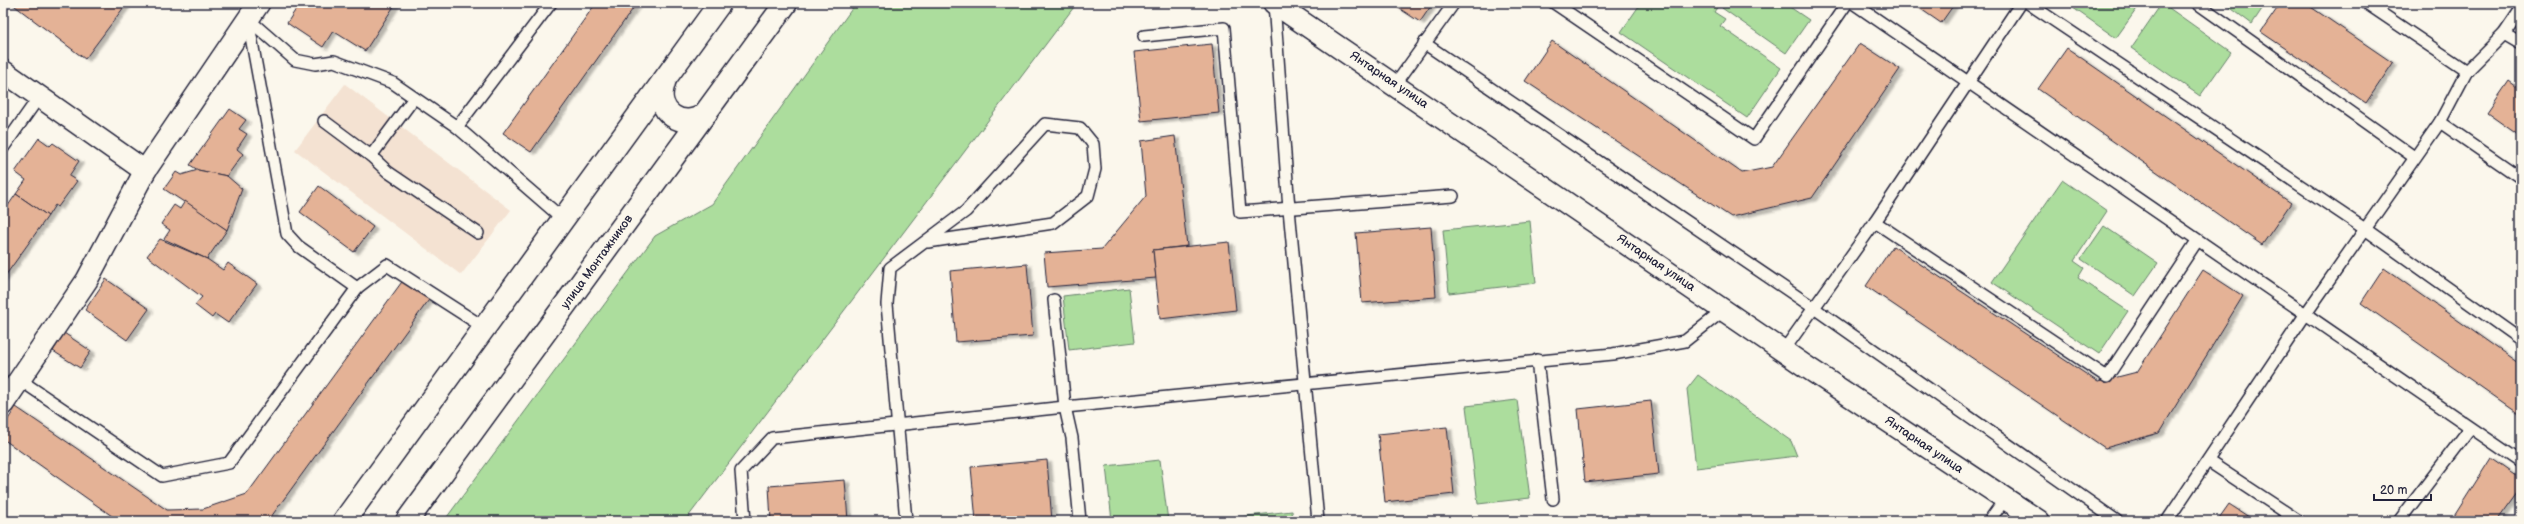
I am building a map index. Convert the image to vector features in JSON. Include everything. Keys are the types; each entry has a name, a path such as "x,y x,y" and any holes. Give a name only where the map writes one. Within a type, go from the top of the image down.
{"main road":[{"path":"344,521 563,219 664,83 720,3"},
{"name":"улица Монтажников","path":"407,521 786,3"},
{"path":"664,83 661,97 666,111 671,116 678,120 693,121 706,113"}],"street":[{"name":"Янтарная улица","path":"1274,3 1724,310 2039,521"},
{"path":"3,404 87,280 145,171 254,11"},
{"path":"3,71 145,171"}],"lane":[{"path":"457,127 551,3"},
{"path":"1274,3 1290,209 1318,521"},
{"path":"1395,85 1454,3"},
{"path":"1554,3 1754,139 1847,3"},
{"path":"1853,3 1968,84 2521,462"},
{"path":"1784,350 1875,222 2021,3"},
{"path":"2028,3 2365,229 2521,340"},
{"path":"2197,3 2414,157"},
{"path":"2366,3 2467,71"},
{"path":"2167,521 2208,462 2305,315 2414,157 2440,122 2467,71 2504,34 2521,9"},
{"path":"254,11 295,60 315,64 334,61 393,83 457,127 563,219"},
{"path":"254,11 288,234 298,246 357,288"},
{"path":"1144,36 1224,28 1240,212 1453,196"},
{"path":"2504,34 2521,44"},
{"path":"1424,43 1814,308 2117,521"},
{"path":"3,148 39,97"},
{"path":"371,156 414,98"},
{"path":"324,121 371,156 388,172 478,233"},
{"path":"2440,122 2521,178"},
{"path":"906,521 887,304 890,268 928,242 966,211 1045,124 1080,128 1093,144 1095,169 1088,196 1052,223 928,242"},
{"path":"1875,222 2107,377 2197,241"},
{"path":"20,380 162,476 229,463 357,288 387,265 485,328"},
{"path":"1054,300 1065,407 1072,438 1080,521"},
{"path":"742,518 741,471 772,438 1065,407 1537,360 1613,354 1685,341 1724,310"},
{"path":"1537,360 1553,499"},
{"path":"2399,521 2470,428"},
{"path":"2208,462 2299,521"},
{"path":"1989,521 2005,499"}],"shaded area":[{"path":"345,84 511,210 461,275 295,150"}],"green space":[{"path":"856,3 1077,3 685,521 444,521 655,236 712,204"},
{"path":"1641,3 1720,3 1714,12 1725,19 1720,26 1781,68 1747,118 1621,32"},
{"path":"1726,3 1784,3 1809,20 1786,53 1722,8"},
{"path":"2066,3 2141,3 2116,38"},
{"path":"2162,3 2231,52 2200,96 2131,48"},
{"path":"2224,3 2266,3 2252,24"},
{"path":"2062,180 2107,211 2074,261 2084,268 2078,278 2128,311 2099,354 1992,282"},
{"path":"1530,221 1536,283 1449,293 1443,230"},
{"path":"2104,226 2158,263 2135,296 2081,259"},
{"path":"1129,288 1135,342 1069,350 1063,296"},
{"path":"1698,375 1791,441 1797,456 1696,468 1687,389"},
{"path":"1517,400 1530,498 1478,504 1466,406"},
{"path":"1160,460 1168,521 1112,521 1106,466"},
{"path":"1292,511 1293,521 1202,521"}],"building":[{"path":"11,3 127,3 85,59"},
{"path":"300,3 396,3 365,51 333,31 323,47 287,23"},
{"path":"596,3 637,3 531,152 503,133"},
{"path":"1391,3 1433,3 1420,22"},
{"path":"1912,3 1955,3 1941,23"},
{"path":"2281,3 2305,3 2393,63 2366,103 2261,32"},
{"path":"1552,41 1742,173 1772,167 1860,43 1900,69 1812,198 1731,217 1525,81"},
{"path":"1212,44 1219,113 1141,121 1134,52"},
{"path":"2067,48 2291,203 2262,245 2038,89"},
{"path":"2509,81 2521,90 2521,137 2487,113"},
{"path":"230,109 246,120 239,129 247,134 237,149 243,154 227,176 198,170 190,165"},
{"path":"1175,136 1187,246 1153,250 1156,278 1047,287 1044,253 1102,249 1146,196 1141,141"},
{"path":"39,138 50,146 53,143 79,161 69,176 77,181 58,207 55,205 48,216 16,194 26,180 15,172"},
{"path":"198,170 227,176 242,189 227,230 164,189 176,172 181,175"},
{"path":"319,186 373,227 354,252 300,212"},
{"path":"16,194 48,216 3,279 3,213"},
{"path":"185,201 227,230 207,259 164,239 170,230 161,224 174,205 180,209"},
{"path":"1431,227 1436,297 1362,303 1356,233"},
{"path":"160,239 207,259 223,270 228,263 257,284 228,323 215,314 212,318 195,305 202,297 147,256"},
{"path":"1229,242 1236,310 1160,319 1153,250"},
{"path":"1893,246 2098,382 2137,372 2203,270 2243,296 2159,433 2105,448 1866,286"},
{"path":"1027,264 1033,336 956,342 950,271"},
{"path":"2384,268 2521,365 2521,415 2361,303"},
{"path":"106,279 149,309 127,340 85,310"},
{"path":"404,279 431,297 268,521 119,521 3,439 3,427 16,407 167,510 203,509 247,494"},
{"path":"64,333 91,351 80,368 53,351"},
{"path":"1651,401 1659,474 1585,482 1578,409"},
{"path":"1447,427 1454,494 1385,502 1378,434"},
{"path":"2491,458 2521,479 2521,488 2497,521 2451,521"},
{"path":"1047,460 1052,521 976,521 971,467"},
{"path":"845,480 848,521 771,521 769,486"},
{"path":"2229,504 2255,521 2217,521"}]}
